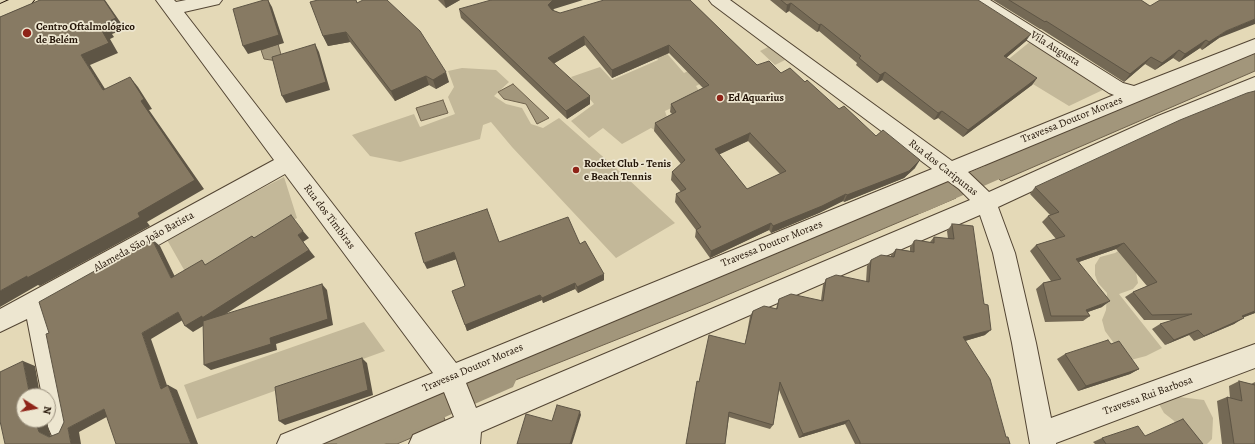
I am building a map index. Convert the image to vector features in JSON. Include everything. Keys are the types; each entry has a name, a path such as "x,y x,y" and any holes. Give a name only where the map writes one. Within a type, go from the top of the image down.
{"main road":[{"path":"0,11 25,0"}],"street":[{"path":"168,4 212,0"},
{"name":"Rua dos Caripunas","path":"718,0 967,184 986,203 1004,253 1024,343 1042,440"},
{"name":"Vila Augusta","path":"977,0 1116,88 1135,94"},
{"name":"Rua dos Timbiras","path":"168,4 451,377 468,434"},
{"name":"Travessa Doutor Moraes","path":"290,444 1135,94 1255,46"},
{"path":"422,444 468,434 986,203 1165,121 1255,84"},
{"name":"Alameda São João Batista","path":"0,321 288,162"},
{"path":"35,302 61,427"},
{"name":"Travessa Rui Barbosa","path":"1042,440 1255,356"}],"shaded area":[{"path":"644,41 663,49 684,73 727,52 730,69 696,86 701,94 665,111 670,127 658,132 651,128 622,144 603,128 589,138 571,121 594,104 571,77 600,67 612,80 658,60"},
{"path":"1031,41 1109,87 1069,106 1023,78 990,74"},
{"path":"278,44 282,58 278,61 264,59 261,50"},
{"path":"768,47 785,60 775,65 760,51"},
{"path":"1255,52 1255,71 1001,181 981,162"},
{"name":"Rocket Club - Tenis e Beach Tennis","path":"462,68 496,70 509,82 494,96 506,104 522,108 531,124 543,128 559,118 675,223 616,258 512,147 491,122 483,125 480,139 400,162 370,156 352,135 414,114 420,127 455,114 448,97 454,87 448,71"},
{"path":"513,84 549,118 537,124 526,104 504,99 498,92"},
{"path":"443,100 448,113 421,121 416,108"},
{"path":"284,177 297,218 187,275 166,238"},
{"path":"939,181 956,198 706,304 476,397 469,378"},
{"path":"1124,247 1136,272 1138,283 1133,289 1119,294 1162,348 1146,356 1127,361 1105,331 1102,320 1106,310 1107,293 1098,283 1095,275 1095,265 1100,257 1115,253"},
{"path":"364,322 385,351 197,419 184,385"},
{"path":"435,392 446,423 397,444 318,444"},
{"path":"1171,396 1204,400 1213,418 1212,439 1207,444 1197,444 1164,413 1159,404"}],"building":[{"path":"40,0 104,0 116,18 103,24 105,27 101,29 109,43 81,55 103,90 130,77 144,99 141,101 195,180 138,213 140,217 0,291 0,17"},
{"path":"268,0 279,35 243,46 233,9"},
{"path":"318,0 356,0 357,3 363,0 387,0 420,31 446,72 433,80 426,76 391,91 346,32 323,36 310,2"},
{"path":"491,0 553,0 548,5 552,10 560,13 604,0 690,0 757,65 769,61 781,73 790,68 805,82 807,80 839,109 844,106 876,136 883,130 920,160 909,171 847,195 846,194 822,206 773,226 771,223 711,251 696,230 701,227 676,194 686,189 672,172 685,160 655,123 676,112 671,104 709,85 669,45 612,70 584,36 548,58 590,96 566,111 459,9","holes":["750,133 786,171 747,189 715,149"]},
{"path":"781,0 978,0 1031,34 1004,56 1037,78 968,130 942,111 938,113 885,72 880,75 859,58 861,56 821,24 819,25 791,3 787,5"},
{"path":"1009,0 1141,0 1150,6 1160,0 1255,0 1255,19 1226,31 1209,42 1206,40 1185,54 1179,50 1162,63 1151,57 1130,74 1046,21 1045,22"},
{"path":"315,44 326,82 282,96 272,57"},
{"path":"1255,91 1255,311 1242,316 1244,318 1204,336 1198,330 1174,340 1160,324 1192,314 1152,315 1133,292 1157,282 1124,243 1076,259 1110,301 1086,310 1090,316 1051,316 1043,283 1061,279 1036,245 1065,236 1048,216 1059,212 1035,187 1180,120"},
{"path":"487,209 499,242 568,217 580,244 585,241 604,274 577,287 575,283 542,298 540,295 465,325 452,291 465,286 454,252 424,263 415,233"},
{"path":"291,215 303,231 298,235 309,250 202,318 202,316 185,326 178,312 142,333 161,389 168,385 191,444 116,444 104,409 68,428 71,444 5,444 0,421 0,372 23,361 28,388 16,388 16,428 38,428 39,432 49,437 59,433 64,422 46,334 49,333 39,302 152,239 171,278 202,260 205,265 252,236 254,238"},
{"path":"952,224 973,226 984,304 988,305 991,330 963,337 990,379 1006,437 1008,437 1010,444 860,444 849,420 803,434 780,382 773,425 729,412 725,444 686,444 697,381 699,382 709,335 745,344 753,311 764,306 777,309 779,299 791,294 823,301 826,279 836,275 869,282 871,260 881,255 894,257 896,249 914,252 914,241 916,240 934,243 934,237 954,239"},
{"path":"322,284 328,319 270,338 271,344 204,365 203,321"},
{"path":"1108,340 1111,344 1119,341 1139,369 1086,386 1065,354"},
{"path":"362,358 368,390 279,421 275,387"},
{"path":"1239,381 1255,385 1255,444 1234,444 1227,397 1242,401"},
{"path":"557,405 580,411 570,444 517,444 526,414 552,421"},
{"path":"1183,419 1203,444 1106,444 1102,438 1138,426 1145,436"}],"waterway":[{"path":"919,204 1021,160"},
{"path":"351,444 503,378"}],"place":[{"name":"Centro Oftalmológico de Belém","path":"27,33"},
{"name":"Ed Aquarius","path":"720,98"},
{"name":"Rocket Club - Tenis e Beach Tennis","path":"576,170"}]}
